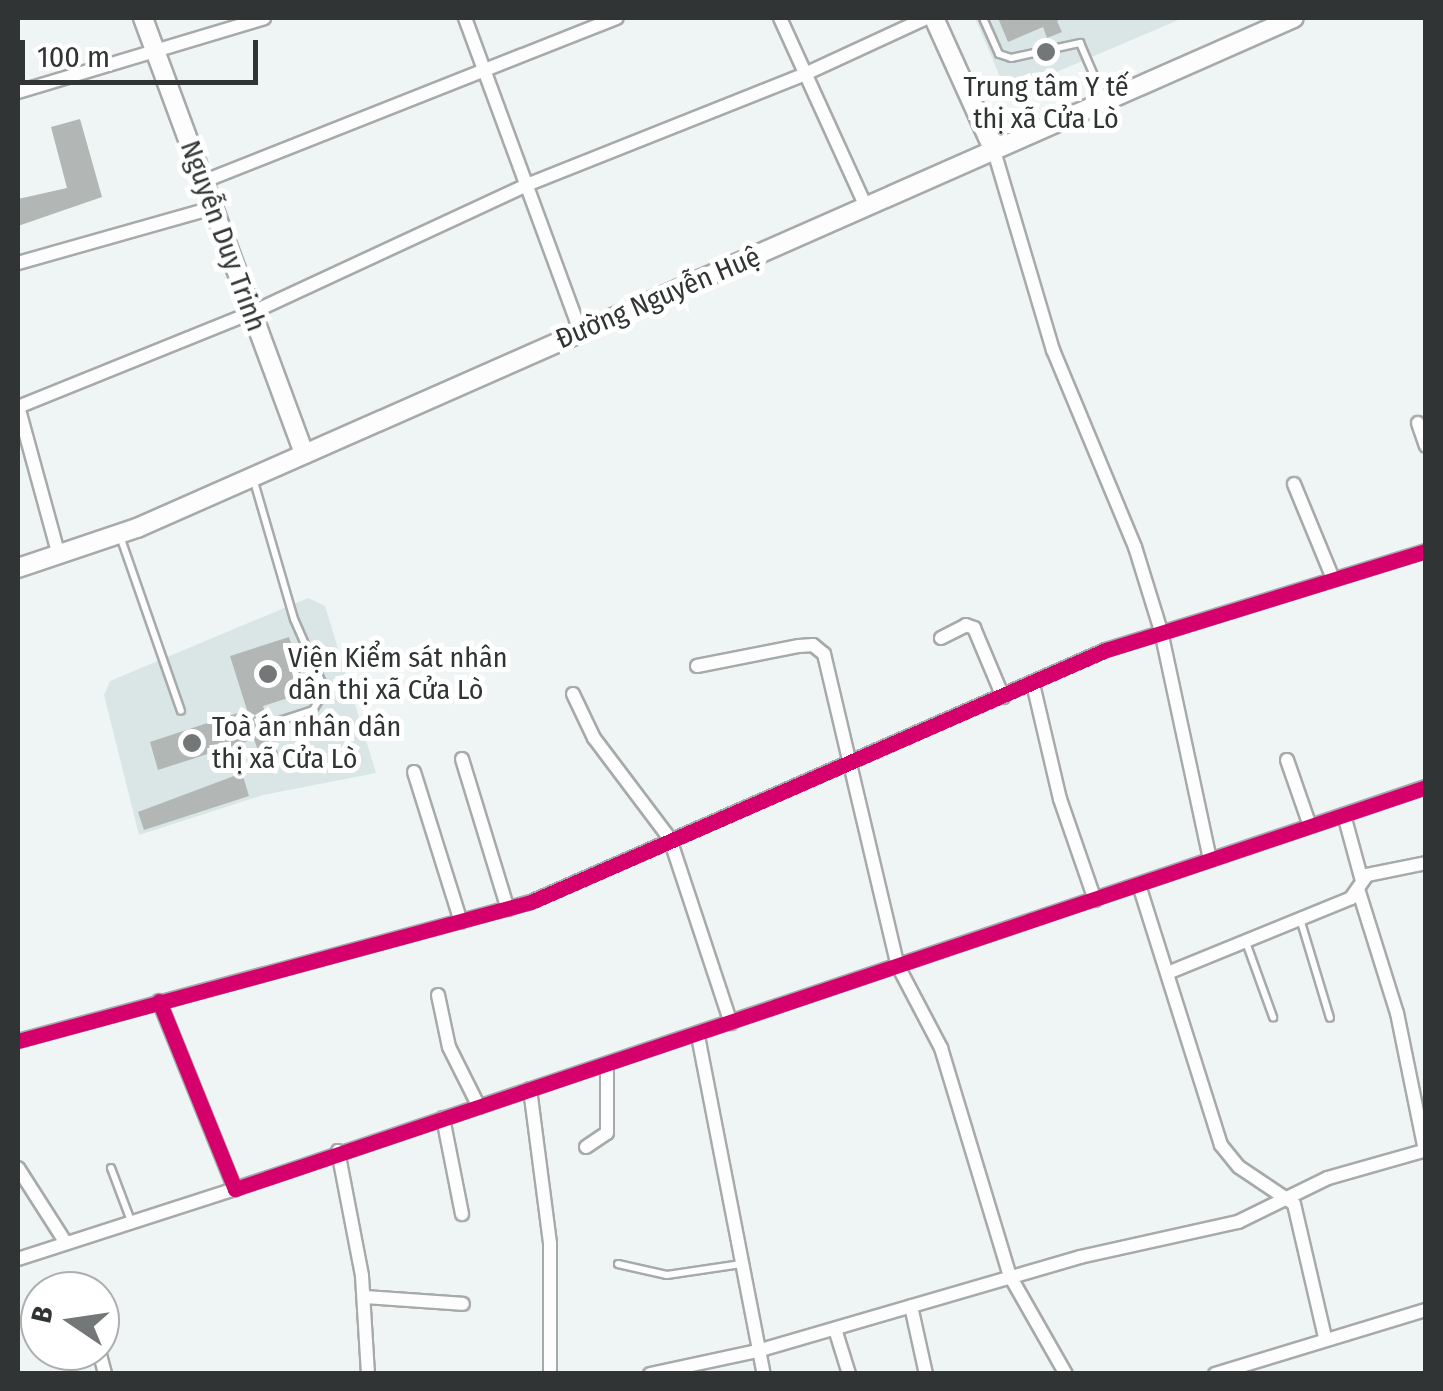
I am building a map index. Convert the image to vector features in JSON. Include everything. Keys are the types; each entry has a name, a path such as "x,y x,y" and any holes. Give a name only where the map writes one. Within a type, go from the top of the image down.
{"street":[{"name":"Nguyễn Duy Trinh","path":"143,18 304,454"},
{"path":"18,92 156,55 264,18"},
{"path":"465,18 580,330"},
{"path":"202,182 482,67 618,18"},
{"path":"780,18 866,207"},
{"path":"60,556 18,407 252,314 524,186 805,74 926,18"},
{"path":"934,18 994,152 1053,350 1134,547 1161,631 1210,860"},
{"name":"Đường Nguyễn Huệ","path":"18,568 120,534 253,477 1294,18"},
{"path":"18,263 212,208"},
{"path":"1418,423 1426,446"},
{"path":"1294,484 1332,576"},
{"path":"18,1041 508,910 603,874 670,839 1161,631 1332,576 1426,552"},
{"path":"941,638 974,628 1002,697"},
{"path":"697,666 819,648 898,966 941,1048 1010,1276 1065,1373"},
{"path":"1032,684 1060,799 1095,900"},
{"path":"573,694 594,738 670,839 731,1023"},
{"path":"462,759 508,910"},
{"path":"1287,760 1310,826"},
{"path":"414,772 461,922"},
{"path":"18,1258 698,1036 1426,787"},
{"path":"650,1374 758,1351 1010,1276 1238,1222 1328,1178 1425,1150 1396,1013 1344,815"},
{"path":"1170,972 1247,945 1300,922 1361,886 1426,863"},
{"path":"1139,886 1170,972 1220,1145 1239,1167 1290,1199 1325,1337"},
{"path":"438,995 449,1047 479,1106"},
{"path":"159,1001 235,1189"},
{"path":"698,1036 764,1374"},
{"path":"586,1146 607,1132 607,1066"},
{"path":"530,1089 550,1244 550,1374"},
{"path":"442,1118 462,1214"},
{"path":"338,1151 364,1297 368,1374"},
{"path":"18,1168 66,1243"},
{"path":"364,1297 463,1304"},
{"path":"911,1306 926,1374"},
{"path":"1215,1374 1325,1337 1426,1310"},
{"path":"836,1329 849,1374"}],"lane":[{"path":"983,18 999,54 1011,58 1080,43 1105,102"},
{"path":"253,477 294,619 324,690 313,710 274,723"},
{"path":"120,534 181,712"},
{"path":"1300,922 1330,1018"},
{"path":"1247,945 1273,1017"},
{"path":"110,1168 131,1222"},
{"path":"618,1264 667,1275 741,1264"}],"shaded area":[{"name":"Trung tâm Y tế thị xã Cửa Lò","path":"975,18 1183,18 1019,88 1004,86"},
{"path":"308,598 325,606 376,773 263,795 139,835 104,695 110,681"}],"building":[{"path":"998,18 1064,18 1057,21 1062,32 1047,38 1043,27 1008,42"},
{"path":"80,119 102,197 18,226 18,199 67,188 51,127"},
{"path":"289,637 307,692 263,706 280,759 263,765 254,739 158,770 150,742 247,710 230,656"},
{"path":"242,773 249,796 144,830 138,812"}],"cycle path":[{"path":"18,1041 531,902 1106,650 1426,551"},
{"path":"159,1001 235,1189 1426,787"}],"place":[{"name":"Trung tâm Y tế thị xã Cửa Lò","path":"1046,52"},
{"name":"Viện Kiểm sát nhân dân thị xã Cửa Lò","path":"268,674"},
{"name":"Toà án nhân dân thị xã Cửa Lò","path":"192,743"}]}
